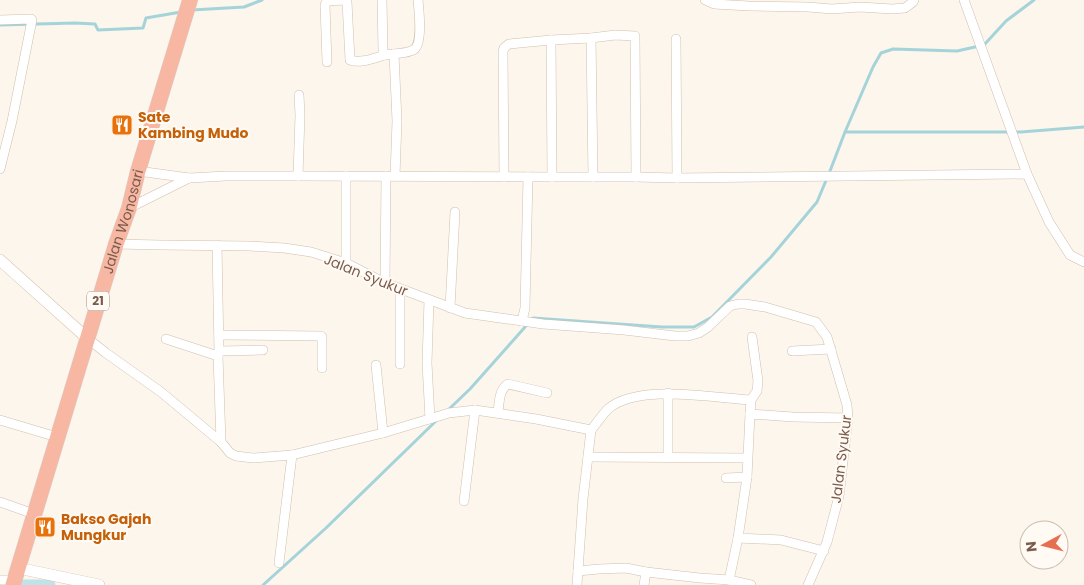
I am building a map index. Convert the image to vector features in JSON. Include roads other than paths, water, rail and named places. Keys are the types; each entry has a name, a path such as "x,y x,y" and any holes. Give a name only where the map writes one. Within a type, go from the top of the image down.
{"highway":[{"name":"Jalan Wonosari","path":"11,578 34,514 116,244 129,208 138,171 190,1"}],"street":[{"path":"327,62 325,5 327,1 344,0 347,2 350,60 359,61 413,50 418,47 418,0"},
{"path":"382,0 382,46 389,54 397,121 390,176 384,284"},
{"path":"706,0 714,4 728,2 750,6 808,7 832,4 882,8 905,8 914,0"},
{"path":"964,0 1027,174 1049,222 1070,255 1084,262"},
{"path":"0,20 31,19 12,121 0,169"},
{"path":"504,177 504,48 509,44 615,35 635,36 636,177"},
{"path":"591,38 593,177"},
{"path":"676,39 677,178"},
{"path":"551,40 552,177"},
{"path":"298,176 299,95"},
{"path":"138,171 189,178 226,176 390,176 677,178 1027,174"},
{"path":"346,176 346,263"},
{"path":"523,321 525,308 528,177"},
{"path":"129,208 189,178"},
{"path":"450,308 455,212"},
{"name":"Jalan Syukur","path":"116,244 249,246 310,252 346,263 384,284 465,313 543,324 688,336 699,333 708,327 730,306 744,304 764,307 816,322 827,338 831,349 847,405 848,418 839,496 828,542 808,585"},
{"path":"217,245 221,442"},
{"path":"0,260 87,338 161,392 221,442 230,453 236,456 253,458 292,455 383,433 449,413 475,410 591,430"},
{"path":"400,290 400,364"},
{"path":"429,300 427,363 433,418"},
{"path":"219,335 321,336 322,368"},
{"path":"729,580 738,538 746,477 751,400 757,391 758,381 752,337"},
{"path":"166,339 218,354 263,350"},
{"path":"792,351 831,349"},
{"path":"376,365 383,433"},
{"path":"498,413 502,389 505,385 508,384 548,394"},
{"path":"577,585 591,430 608,409 620,402 659,394 751,400"},
{"path":"668,394 668,458"},
{"path":"464,501 475,410"},
{"path":"750,414 848,418"},
{"path":"0,420 57,437"},
{"path":"278,563 292,455"},
{"path":"588,457 747,458"},
{"path":"726,478 746,477"},
{"path":"0,502 34,514"},
{"path":"738,538 781,540 824,551"},
{"path":"578,571 626,568 646,572 729,580 751,585"},
{"path":"644,585 646,572"},
{"path":"11,578 98,585"}],"waterway":[{"path":"192,10 244,7 262,0"},
{"path":"447,411 470,389 533,318 662,327 694,327 712,317 771,257 817,202 845,132 881,53 893,49 957,51 984,45 1006,21 1034,0"},
{"path":"0,25 75,23 95,24 98,30 143,28 146,18 181,12"},
{"path":"845,132 1021,132 1084,127"},
{"path":"263,585 326,528 437,420"},
{"path":"22,585 50,585"}],"place":[{"name":"Sate Kambing Mudo","path":"122,125"},
{"name":"Bakso Gajah Mungkur","path":"45,527"}]}
